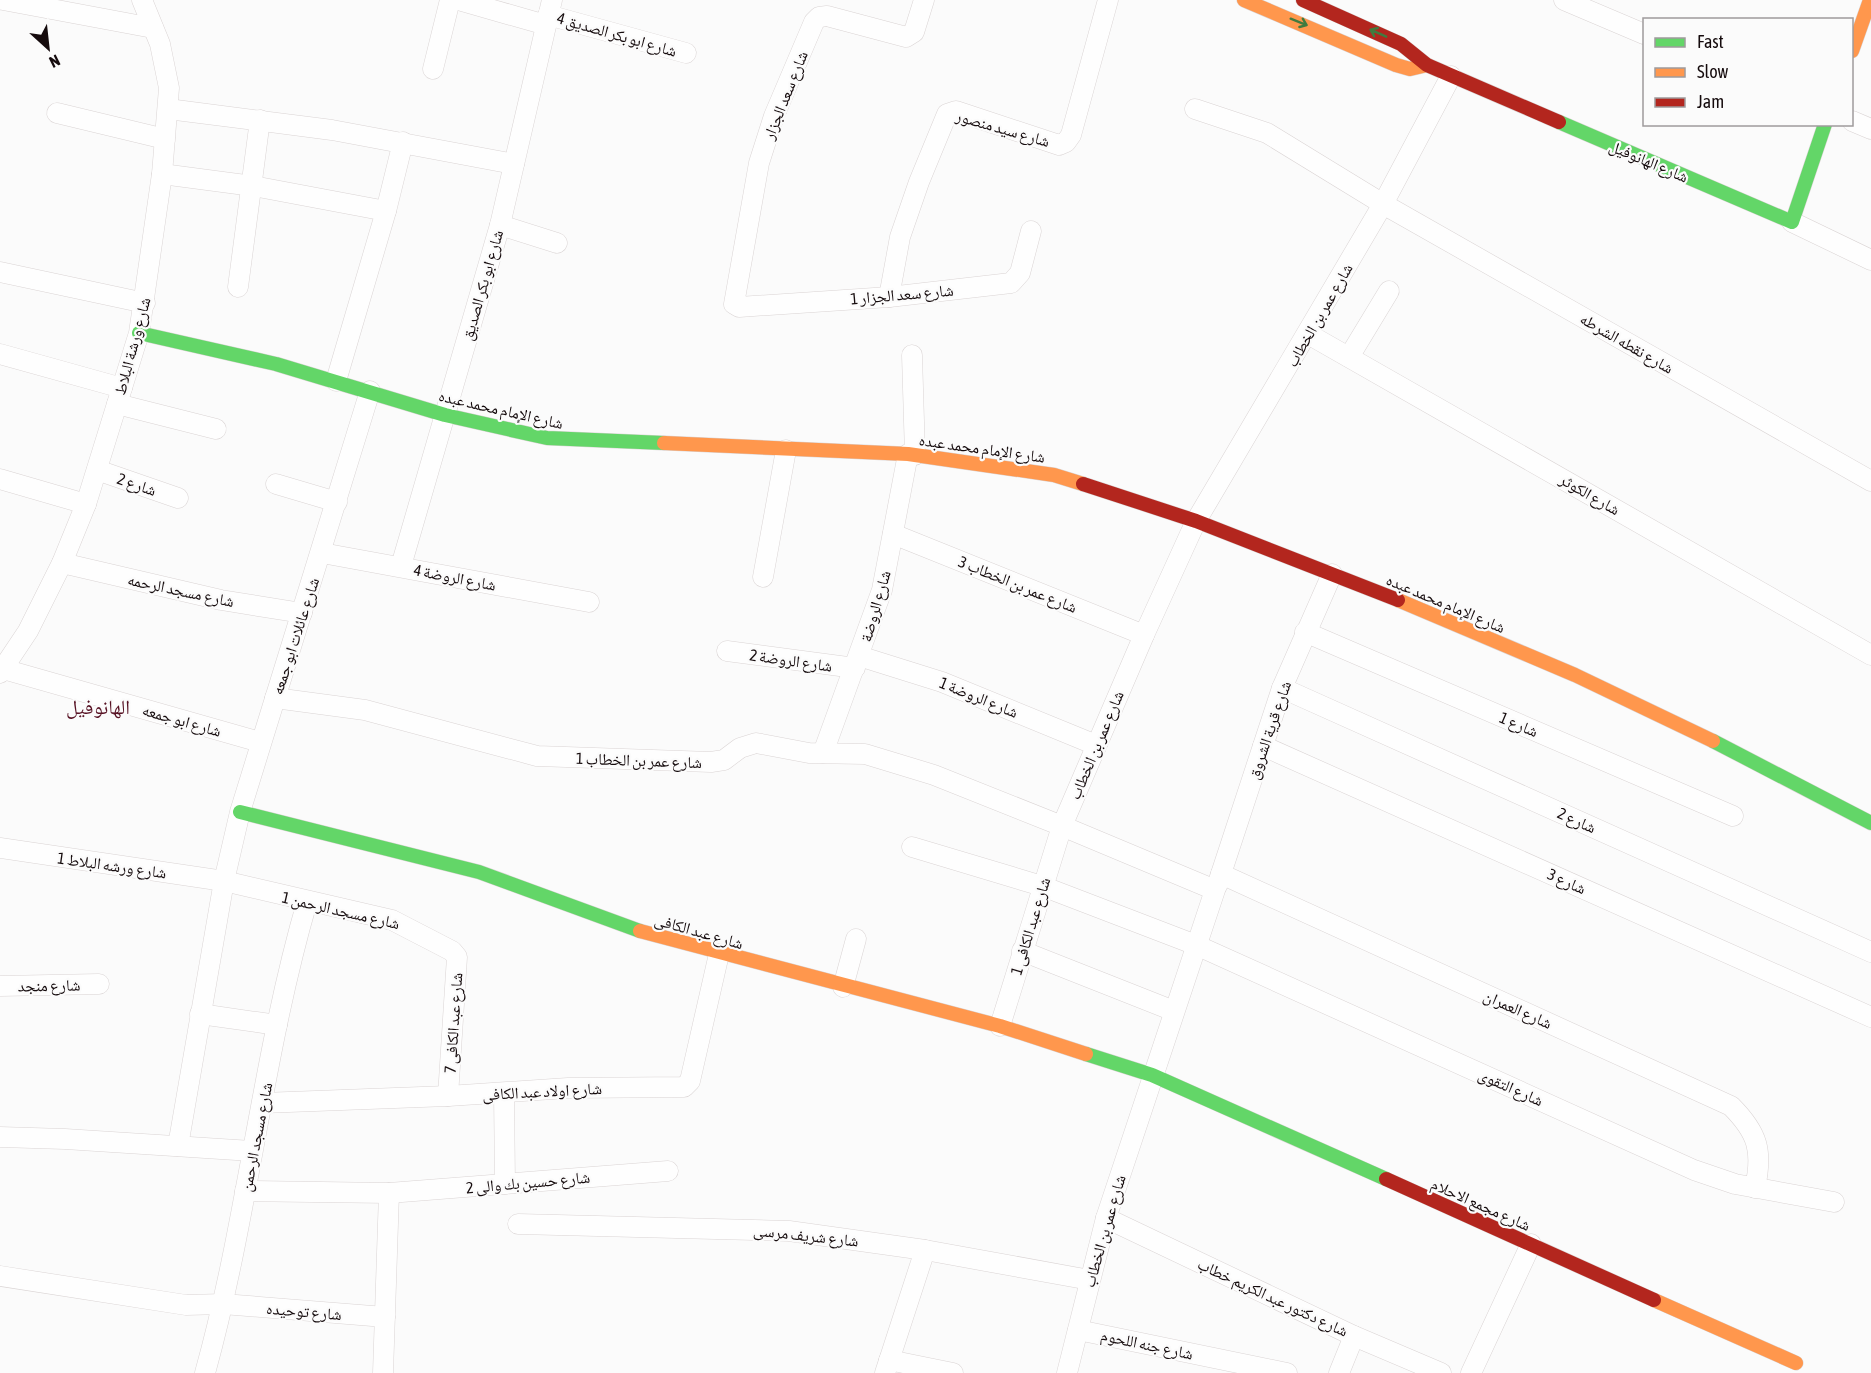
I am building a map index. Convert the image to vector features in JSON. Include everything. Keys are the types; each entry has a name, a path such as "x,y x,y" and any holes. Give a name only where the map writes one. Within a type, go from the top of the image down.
{"street":[{"path":"3,0 153,28"},
{"name":"شارع ورشة البلاط","path":"1,670 28,631 62,563 86,504 139,333 162,174 168,109 166,68 142,0"},
{"path":"433,69 450,0"},
{"name":"شارع ابو بكر الصديق 4","path":"458,0 549,13 686,53"},
{"name":"شارع سعد الجزار","path":"736,306 733,301 759,163 774,116 814,22 819,17 826,16 906,37 914,32 924,0"},
{"name":"شارع سيد منصور","path":"889,297 900,237 919,182 947,114 956,111 1059,144 1066,142 1071,135 1108,0"},
{"name":"شارع الهانوفيل","path":"1245,0 1396,65 1410,69 1426,64"},
{"name":"شارع الهانوفيل","path":"1303,0 1401,44 1426,64 1451,76 1792,222 1871,260"},
{"path":"1564,0 1643,34"},
{"path":"1853,46 1870,0"},
{"name":"شارع ابو بكر الصديق","path":"401,566 500,225 549,13"},
{"name":"شارع عمر بن الخطاب","path":"1062,826 1196,521 1383,204 1451,76"},
{"path":"168,109 260,120 402,142 514,164"},
{"name":"شارع نقطه الشرطه","path":"1195,109 1267,133 1383,204 1871,481"},
{"path":"57,113 165,139"},
{"path":"238,287 260,120"},
{"path":"1853,122 1871,129"},
{"path":"1792,222 1824,126"},
{"path":"336,381 386,210 402,142"},
{"path":"162,174 253,186 386,210"},
{"path":"500,225 557,243"},
{"name":"شارع سعد الجزار 1","path":"736,306 889,297 1011,283 1020,273 1031,231"},
{"path":"0,272 145,303"},
{"path":"1349,357 1389,291"},
{"name":"شارع الإمام محمد عبده","path":"139,333 276,364 445,415 522,434 570,441 912,454 1054,475 1196,521 1332,574 1564,670 1760,763 1871,823"},
{"name":"شارع الكوثر","path":"1308,334 1871,655"},
{"path":"0,354 216,429"},
{"name":"شارع الروضة","path":"823,753 882,590 892,534 912,454 912,355"},
{"name":"شارع عائلات ابو جمعه","path":"178,1146 224,881 240,812 322,553 370,391"},
{"path":"763,577 786,450"},
{"name":"شارع 2","path":"96,470 178,498"},
{"path":"0,479 86,504"},
{"path":"276,484 337,502"},
{"name":"شارع عمر بن الخطاب 3","path":"892,534 1144,635"},
{"name":"شارع الروضة 4","path":"322,553 588,602"},
{"name":"شارع مسجد الرحمه","path":"62,563 210,597 302,613"},
{"name":"شارع قرية الشروق","path":"1218,882 1282,688 1332,574"},
{"name":"شارع 1","path":"1305,632 1733,816"},
{"name":"شارع الروضة 2","path":"727,651 857,662"},
{"name":"شارع الروضة 1","path":"857,662 942,682 1096,745"},
{"name":"شارع ابو جمعه","path":"1,670 261,742"},
{"name":"شارع 2","path":"1282,688 1871,952"},
{"name":"شارع عمر بن الخطاب 1","path":"275,698 365,710 537,756 711,762 724,760 740,748 756,743 806,753 865,754 934,775 1062,826"},
{"name":"شارع 3","path":"1263,746 1871,1017"},
{"name":"شارع عبد الكافى","path":"240,812 479,872 636,930 843,987 1000,1026 1152,1075"},
{"path":"1062,826 1218,882"},
{"name":"شارع عبد الكافى 1","path":"1000,1026 1062,826"},
{"name":"شارع التقوى","path":"912,847 1042,886 1197,945 1694,1170 1755,1188 1834,1202"},
{"name":"شارع ورشه البلاط 1","path":"0,848 224,881"},
{"name":"شارع مسجد الرحمن 1","path":"224,881 392,920 452,951"},
{"name":"شارع عمر بن الخطاب","path":"1067,1373 1106,1218 1218,882"},
{"name":"شارع العمران","path":"1218,882 1731,1106 1747,1122 1757,1143 1760,1166 1755,1188"},
{"name":"شارع مسجد الرحمن","path":"205,1373 223,1305 286,974 307,902"},
{"path":"843,987 856,939"},
{"name":"شارع عبد الكافى 7","path":"448,1096 457,957 452,951"},
{"path":"1022,951 1174,1011"},
{"name":"شارع اولاد عبد الكافى","path":"262,1103 448,1096 568,1088 686,1086 719,954"},
{"name":"شارع منجد","path":"0,986 99,984"},
{"path":"200,1014 277,1025"},
{"name":"شارع مجمع الاحلام","path":"1152,1075 1796,1363"},
{"path":"504,1093 505,1184"},
{"path":"0,1137 252,1151"},
{"name":"شارع حسين بك والى 2","path":"245,1191 389,1193 668,1171"},
{"path":"383,1373 389,1193"},
{"name":"شارع دكتور عبد الكريم خطاب","path":"1106,1218 1354,1336 1441,1373"},
{"name":"شارع شريف مرسى","path":"518,1224 768,1230 925,1250 1090,1280"},
{"path":"1471,1373 1531,1244"},
{"path":"925,1250 887,1366 953,1373"},
{"name":"شارع توحيده","path":"0,1276 186,1305 223,1305 385,1317"},
{"name":"شارع جنه اللحوم","path":"1078,1330 1287,1373"},
{"path":"1340,1373 1354,1336"}],"traffic: fast":[{"path":"1559,122 1792,222 1824,126"},
{"path":"139,333 276,364 445,415 547,438 664,443"},
{"path":"1713,741 1871,823"},
{"path":"240,812 479,872 640,931"},
{"path":"1086,1054 1152,1075 1386,1179"}],"traffic: slow":[{"path":"1244,0 1396,65 1410,69 1427,65"},
{"path":"1853,48 1870,0"},
{"path":"664,443 908,454 1054,475 1083,484"},
{"path":"1398,600 1575,675 1713,741"},
{"path":"640,931 1000,1026 1086,1054"},
{"path":"1654,1300 1796,1363"}],"traffic: jam":[{"path":"1303,0 1401,44 1427,65 1559,122"},
{"path":"1083,484 1196,521 1398,600"},
{"path":"1386,1179 1654,1300"}],"district":[{"name":"الهانوفيل","path":"98,706"}]}
